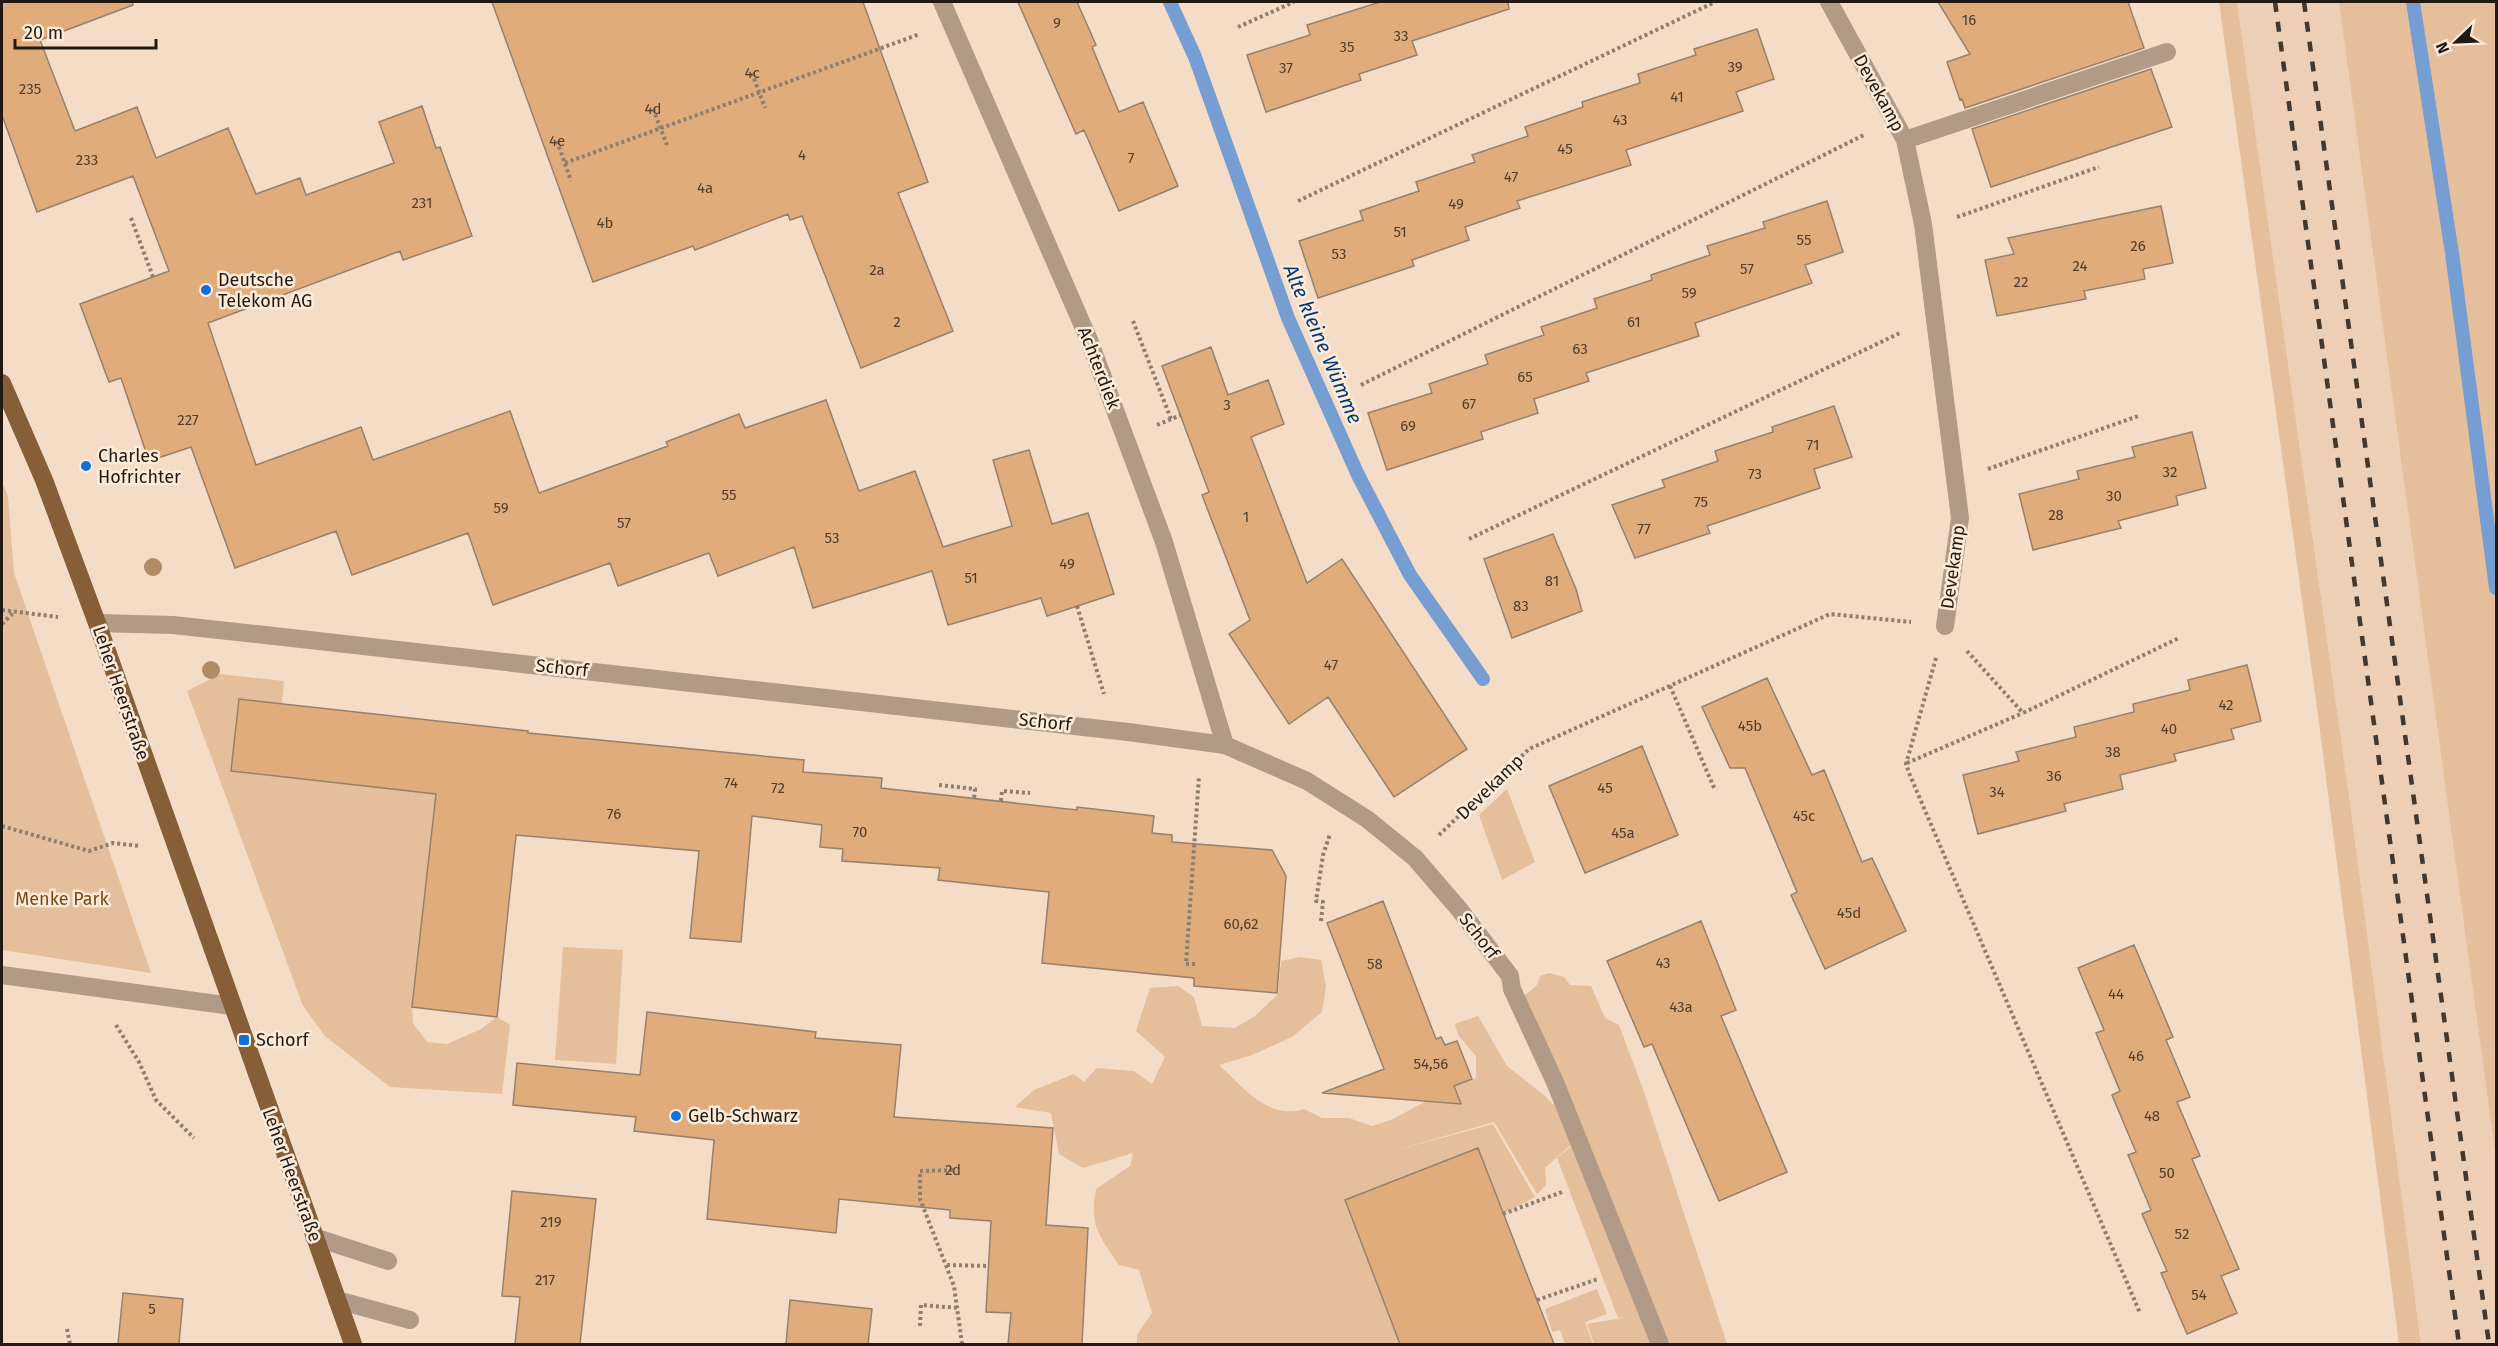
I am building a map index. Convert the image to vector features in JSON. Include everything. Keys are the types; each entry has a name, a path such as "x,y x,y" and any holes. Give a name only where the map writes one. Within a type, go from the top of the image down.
{"main road":[{"name":"Leher Heerstraße","path":"2,383 44,480 97,623 353,1344"}],"street":[{"name":"Achterdiek","path":"942,2 1088,338 1118,416 1164,542 1225,745"},
{"name":"Devekamp","path":"1829,2 1905,140 1923,224 1960,518 1945,626"},
{"path":"1905,140 2167,52"},
{"name":"Schorf","path":"97,623 173,625 1115,730 1225,745 1307,780 1367,819 1415,858 1459,909 1510,976 1512,989 1555,1082 1660,1344"},
{"path":"2,975 232,1006"},
{"path":"314,1237 388,1261"},
{"path":"337,1299 410,1320"}],"path":[{"path":"1238,27 1293,2"},
{"path":"1298,201 1715,2"},
{"path":"565,163 952,22"},
{"path":"752,73 765,108"},
{"path":"653,109 667,145"},
{"path":"1360,385 1894,120"},
{"path":"558,141 571,181"},
{"path":"1923,224 1964,216 2099,167"},
{"path":"131,218 153,277"},
{"path":"1469,539 1936,317"},
{"path":"1133,321 1171,419"},
{"path":"1956,480 2138,416"},
{"path":"1077,606 1115,730"},
{"path":"2,610 97,623"},
{"path":"2,624 15,611"},
{"name":"Devekamp","path":"1415,858 1529,749 1830,614 1945,626"},
{"path":"1945,626 2023,713"},
{"path":"1945,626 1906,764 2140,1312"},
{"path":"1906,764 2023,713 2179,638"},
{"path":"1670,686 1715,790"},
{"path":"1195,964 1186,964 1202,742"},
{"path":"939,785 975,789 974,798"},
{"path":"1001,801 1002,791 1030,793"},
{"path":"1322,921 1323,902 1316,902 1323,855 1340,802"},
{"path":"2,826 89,851 113,843 176,850"},
{"path":"82,986 106,1009 139,1062 156,1100 194,1138"},
{"path":"953,1170 920,1171 920,1199 947,1265 959,1308 962,1344"},
{"path":"1503,1214 1594,1180"},
{"path":"947,1265 989,1266"},
{"path":"1537,1300 1630,1268"},
{"path":"920,1326 921,1305 959,1308"},
{"path":"67,1329 70,1344"}],"shaded area":[{"path":"2237,2 2341,2 2496,1160 2496,1344 2421,1344 2350,803"}],"green space":[{"path":"2219,2 2237,2 2350,803 2421,1344 2399,1344 2317,708"},
{"path":"2339,2 2496,2 2496,1160"},
{"name":"Menke Park","path":"2,482 8,496 14,573 151,973 2,950"},
{"path":"220,674 284,681 282,704 239,700 231,771 436,794 412,1007 413,1023 427,1042 447,1044 481,1029 497,1017 510,1025 502,1094 390,1087 325,1036 303,1006 187,691"},
{"path":"1507,789 1535,862 1502,880 1479,815"},
{"path":"563,947 623,950 616,1064 555,1060"},
{"path":"1299,957 1321,960 1326,986 1322,1012 1292,1037 1252,1055 1219,1065 1257,1100 1279,1110 1304,1109 1322,1118 1349,1118 1372,1126 1391,1120 1423,1103 1430,1096 1476,1078 1476,1056 1458,1035 1455,1024 1478,1016 1507,1066 1545,1096 1561,1112 1573,1143 1545,1168 1546,1185 1537,1194 1494,1122 1393,1151 1493,1124 1535,1197 1503,1214 1478,1148 1345,1200 1400,1344 1137,1344 1137,1335 1152,1313 1139,1270 1119,1265 1097,1230 1094,1212 1096,1189 1130,1166 1133,1153 1083,1168 1059,1154 1051,1113 1015,1107 1034,1090 1074,1074 1084,1082 1097,1068 1134,1071 1152,1084 1165,1057 1136,1031 1150,988 1178,986 1194,997 1202,1026 1235,1028 1255,1016 1278,994 1281,961"},
{"path":"1549,973 1564,977 1570,985 1591,986 1605,1018 1619,1025 1644,1092 1727,1344 1663,1344 1524,996 1537,985 1540,976"},
{"path":"1574,1144 1655,1344 1594,1344 1587,1324 1628,1317 1618,1318 1557,1158"},
{"path":"1597,1289 1607,1314 1585,1322 1593,1344 1565,1344 1560,1330 1552,1332 1545,1309"}],"building":[{"path":"2,2 132,2 133,5 40,40 75,131 137,107 156,158 228,128 256,194 300,178 306,195 394,163 379,122 422,106 436,148 440,147 472,236 403,260 400,251 208,323 256,465 361,427 373,460 510,411 539,493 668,446 666,442 739,414 745,428 826,400 859,491 915,471 943,547 1012,526 993,460 1029,450 1052,524 1088,513 1114,594 1047,616 1041,598 948,625 932,571 813,608 794,547 718,576 709,553 618,586 610,563 493,605 468,533 352,575 336,531 235,568 191,447 149,461 121,378 109,382 80,304 169,271 133,176 37,212 2,115"},
{"path":"492,2 863,2 928,182 898,193 953,331 861,368 802,216 790,220 788,214 695,250 693,246 593,282"},
{"path":"1018,2 1077,2 1096,45 1092,47 1119,112 1143,102 1178,186 1119,211 1084,130 1076,134"},
{"path":"1380,2 1508,2 1509,9 1412,41 1417,55 1359,74 1361,80 1266,112 1247,55 1310,35 1307,25"},
{"path":"1938,2 2128,2 2144,48 1965,108 1947,62 1970,54"},
{"path":"1757,29 1774,79 1736,92 1743,111 1626,150 1631,165 1517,201 1520,208 1465,227 1469,240 1412,260 1414,266 1318,298 1299,241 1363,220 1360,211 1419,191 1416,182 1475,162 1472,155 1528,136 1525,127 1583,107 1582,102 1640,83 1638,74 1696,55 1694,49"},
{"path":"2151,69 2172,127 1991,187 1972,129"},
{"path":"1827,201 1843,252 1805,265 1812,283 1695,323 1699,336 1586,373 1589,381 1534,399 1538,413 1481,432 1483,439 1387,470 1368,413 1432,393 1429,384 1488,364 1485,355 1544,335 1541,327 1597,308 1594,299 1652,280 1651,275 1710,255 1707,246 1765,228 1763,222"},
{"path":"2161,206 2173,263 2143,269 2145,279 2084,291 2086,299 1997,316 1985,260 2014,254 2008,238"},
{"path":"1211,347 1228,395 1268,380 1284,424 1251,437 1307,583 1342,559 1467,749 1394,797 1328,697 1289,724 1229,634 1250,620 1202,495 1209,492 1162,366"},
{"path":"1834,406 1852,457 1814,469 1820,488 1707,526 1710,533 1635,558 1612,505 1665,487 1662,480 1718,461 1715,451 1773,432 1772,427"},
{"path":"2192,432 2206,488 2176,496 2178,505 2118,521 2121,528 2033,550 2019,494 2079,479 2077,471 2135,457 2132,447"},
{"path":"1553,534 1576,589 1582,611 1512,638 1484,559"},
{"path":"2247,665 2261,721 2231,729 2234,739 2174,754 2176,761 2120,775 2123,789 2064,804 2066,811 1978,834 1963,775 2019,761 2016,752 2076,737 2074,727 2134,712 2133,704 2190,690 2188,680"},
{"path":"1767,678 1812,775 1824,770 1862,862 1872,858 1906,931 1825,969 1791,895 1797,892 1745,768 1730,768 1702,707"},
{"path":"239,699 528,731 528,733 804,760 803,772 882,778 881,788 1077,810 1077,807 1154,816 1152,833 1172,835 1172,842 1272,850 1286,876 1277,993 1194,986 1194,978 1042,963 1049,892 938,880 940,868 842,861 843,849 820,847 822,825 752,816 741,942 690,938 699,851 516,835 497,1017 412,1007 436,794 231,771"},
{"path":"1642,746 1678,835 1585,873 1549,786"},
{"path":"1383,901 1436,1039 1441,1037 1445,1045 1457,1041 1472,1079 1454,1086 1461,1104 1322,1093 1384,1069 1327,923"},
{"path":"1701,921 1736,1010 1721,1016 1787,1172 1719,1201 1652,1044 1644,1047 1607,961"},
{"path":"2134,945 2173,1037 2166,1040 2190,1097 2177,1102 2200,1156 2192,1159 2239,1269 2221,1276 2237,1313 2187,1334 2161,1273 2167,1271 2142,1214 2151,1210 2128,1155 2136,1152 2112,1095 2120,1091 2096,1033 2104,1030 2078,968"},
{"path":"647,1012 816,1032 815,1038 901,1045 894,1117 1053,1128 1046,1225 1088,1228 1082,1344 1008,1344 1011,1313 986,1312 991,1221 950,1218 950,1210 839,1199 836,1233 707,1219 714,1140 634,1131 636,1117 513,1105 517,1063 640,1075"},
{"path":"1478,1148 1554,1344 1400,1344 1345,1200"},
{"path":"512,1191 596,1199 580,1344 515,1344 520,1297 502,1296"},
{"path":"123,1293 183,1299 179,1344 118,1344"},
{"path":"790,1300 872,1309 868,1344 786,1344"}],"waterway":[{"name":"Alte kleine Wümme","path":"1170,2 1195,57 1288,318 1358,475 1410,575 1483,679"},
{"path":"2413,2 2452,253 2496,588"}],"railway":[{"path":"2275,2 2459,1344"},
{"path":"2304,2 2489,1344"}],"place":[{"name":"Deutsche Telekom AG","path":"206,290"},
{"name":"Charles Hofrichter","path":"86,466"},
{"name":"Schorf","path":"244,1040"},
{"name":"Gelb-Schwarz","path":"676,1116"}]}
